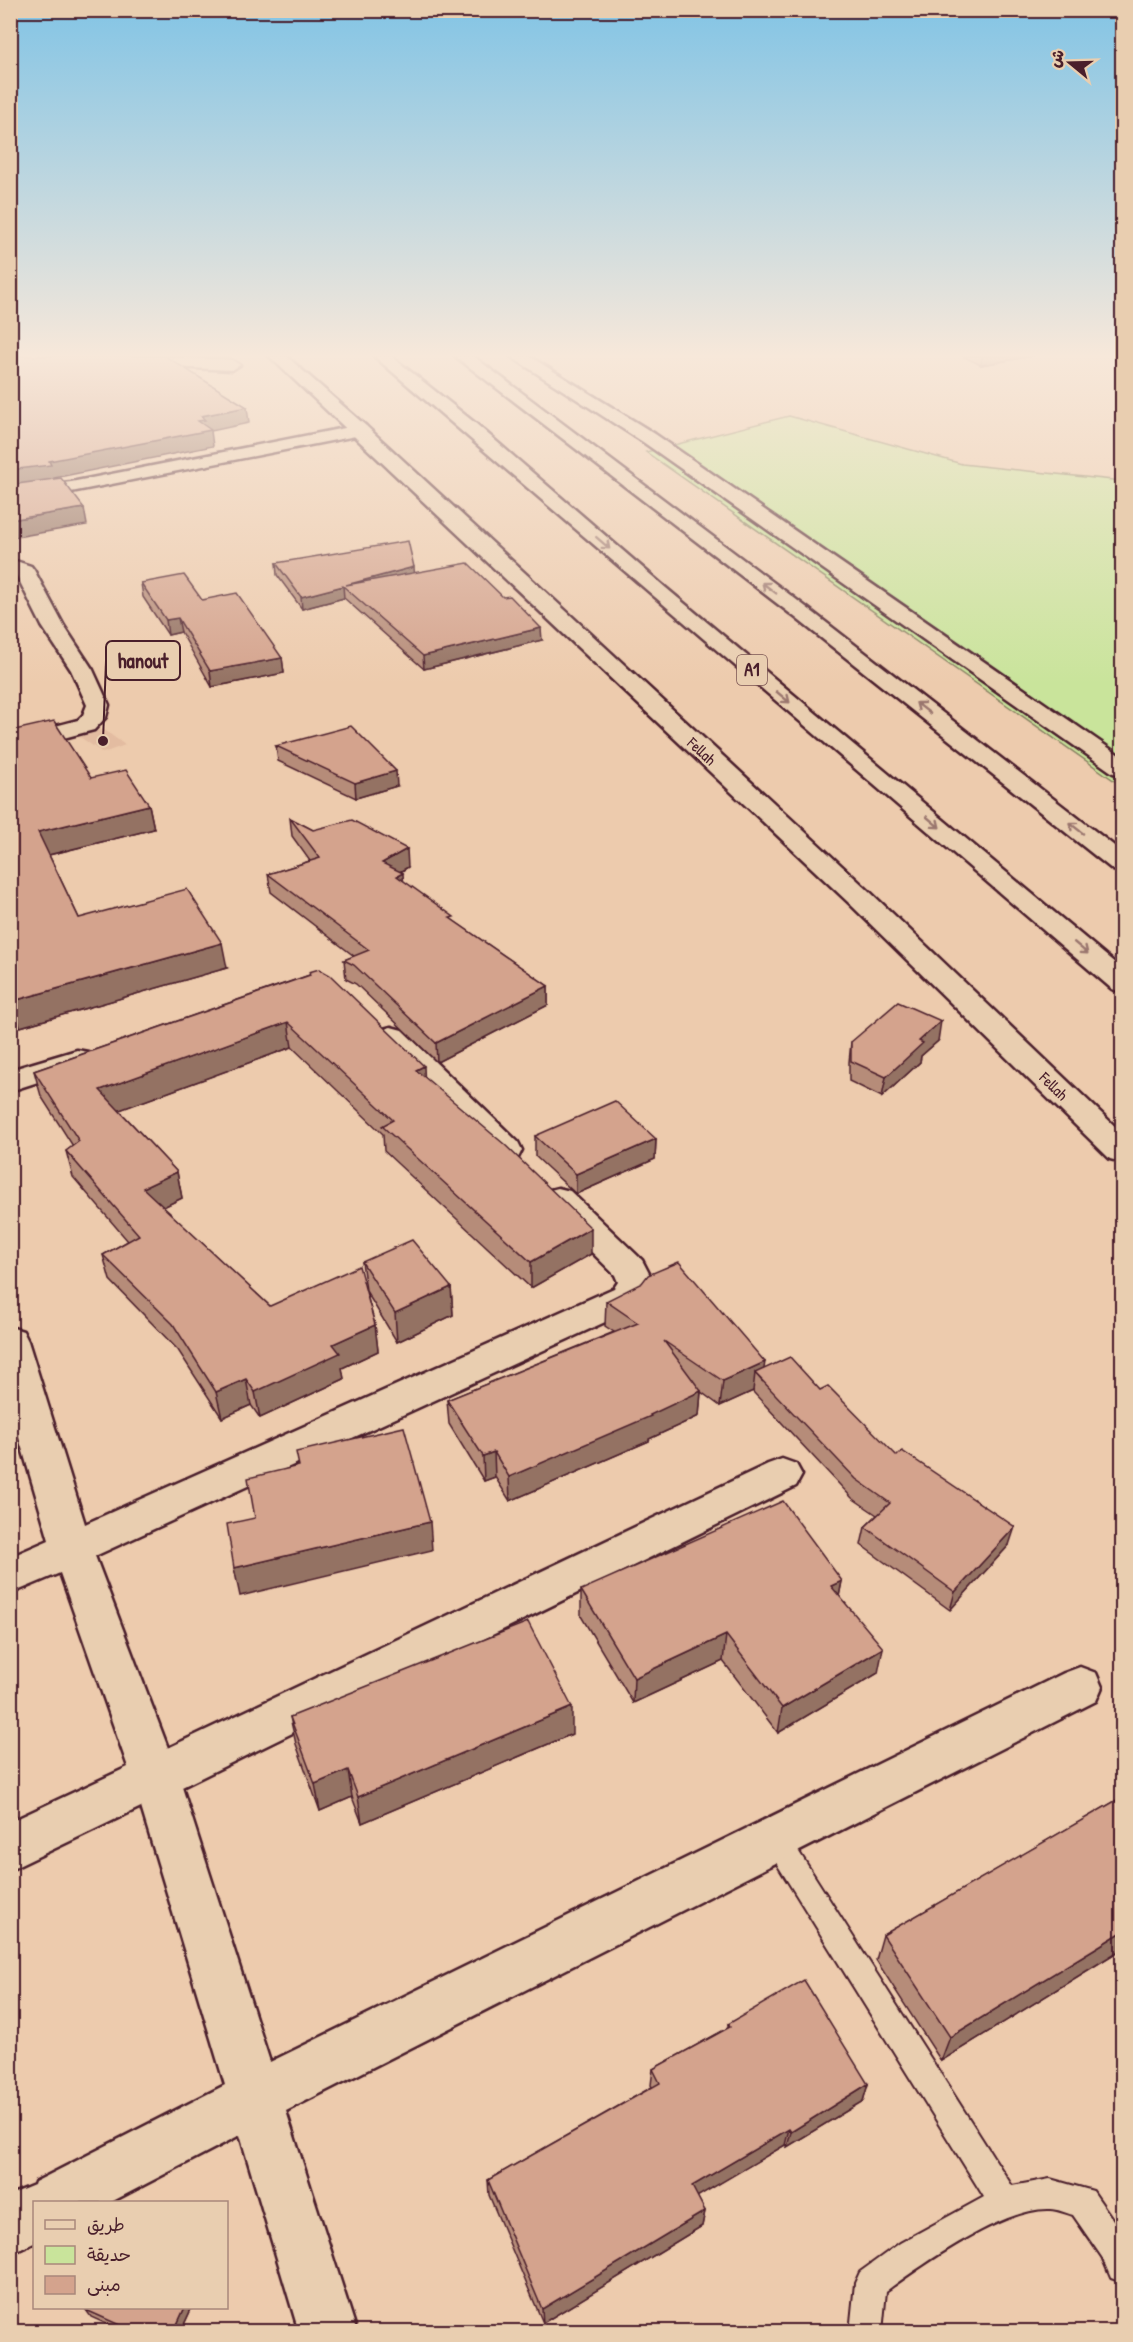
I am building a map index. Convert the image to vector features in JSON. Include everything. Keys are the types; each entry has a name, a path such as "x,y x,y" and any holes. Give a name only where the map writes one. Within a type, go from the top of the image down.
{"main road":[{"path":"10,495 81,485 181,465"},
{"name":"Fellah","path":"398,465 850,889 1122,1151"},
{"name":"A1","path":"514,465 659,592 1122,983"},
{"path":"607,465 803,614 1122,864"},
{"path":"688,465 1122,768"},
{"path":"10,565 24,570 53,626 82,670 98,705 94,717 86,725 10,745"},
{"path":"10,1576 627,1297 636,1283 630,1269 373,1020"},
{"path":"10,1081 100,1052"},
{"path":"10,1341 72,1549 156,1779 328,2331"},
{"path":"10,1847 156,1779 782,1475"},
{"path":"57,2201 255,2097 1080,1687"},
{"path":"10,2226 33,2214"}],"lane":[{"path":"776,1839 1005,2202"},
{"path":"866,2331 871,2283 911,2254 1005,2202 1050,2194 1082,2202 1113,2246 1122,2266"}],"shaded area":[{"path":"103,729 125,745 103,753 80,737"}],"green space":[{"path":"665,465 974,465 1122,481 1122,786"}],"building":[{"path":"10,465 49,465 10,470"},
{"path":"61,478 84,508 10,520 10,485"},
{"path":"408,541 414,567 346,585 468,563 503,597 510,596 541,628 423,656 343,586 301,597 276,563"},
{"path":"184,575 202,600 237,593 282,658 210,671 178,618 166,620 141,583"},
{"path":"54,721 91,778 126,770 149,805 38,832 79,918 187,889 222,943 13,1001 10,996 10,731"},
{"path":"351,726 396,771 355,783 276,746"},
{"path":"290,818 313,830 352,820 407,849 382,863 403,873 397,876 454,917 450,918 548,986 436,1043 354,965 344,960 369,950 268,874 320,858"},
{"path":"319,969 330,975 424,1066 416,1070 504,1144 591,1228 531,1262 382,1126 393,1120 288,1022 100,1090 177,1172 143,1188 270,1306 359,1266 375,1325 333,1344 340,1353 255,1392 246,1379 216,1392 173,1324 103,1255 139,1235 66,1151 79,1141 34,1071 310,975 309,972"},
{"path":"898,1002 941,1021 919,1041 923,1043 886,1077 851,1061 851,1042"},
{"path":"615,1101 656,1139 576,1174 535,1136"},
{"path":"412,1240 451,1287 395,1313 362,1262"},
{"path":"679,1262 765,1362 723,1381 664,1341 701,1391 651,1416 509,1477 494,1452 483,1456 447,1400 638,1323 606,1301 642,1283 648,1275"},
{"path":"790,1357 820,1390 828,1386 897,1456 902,1451 1015,1527 955,1592 865,1527 890,1503 856,1479 755,1373"},
{"path":"404,1427 430,1522 234,1568 227,1524 255,1518 248,1478 299,1466 296,1452"},
{"path":"783,1501 842,1581 831,1586 883,1648 782,1708 726,1635 634,1678 581,1590"},
{"path":"528,1622 572,1707 358,1797 348,1770 315,1784 290,1717"},
{"path":"1122,1797 1122,1932 950,2037 883,1935"},
{"path":"804,1980 868,2084 791,2132 789,2129 692,2186 705,2211 542,2309 488,2180 660,2083 653,2069 730,2027 728,2024"},
{"path":"184,2309 174,2331 133,2331 86,2310"}],"place":[{"name":"hanout","path":"103,741"}]}
